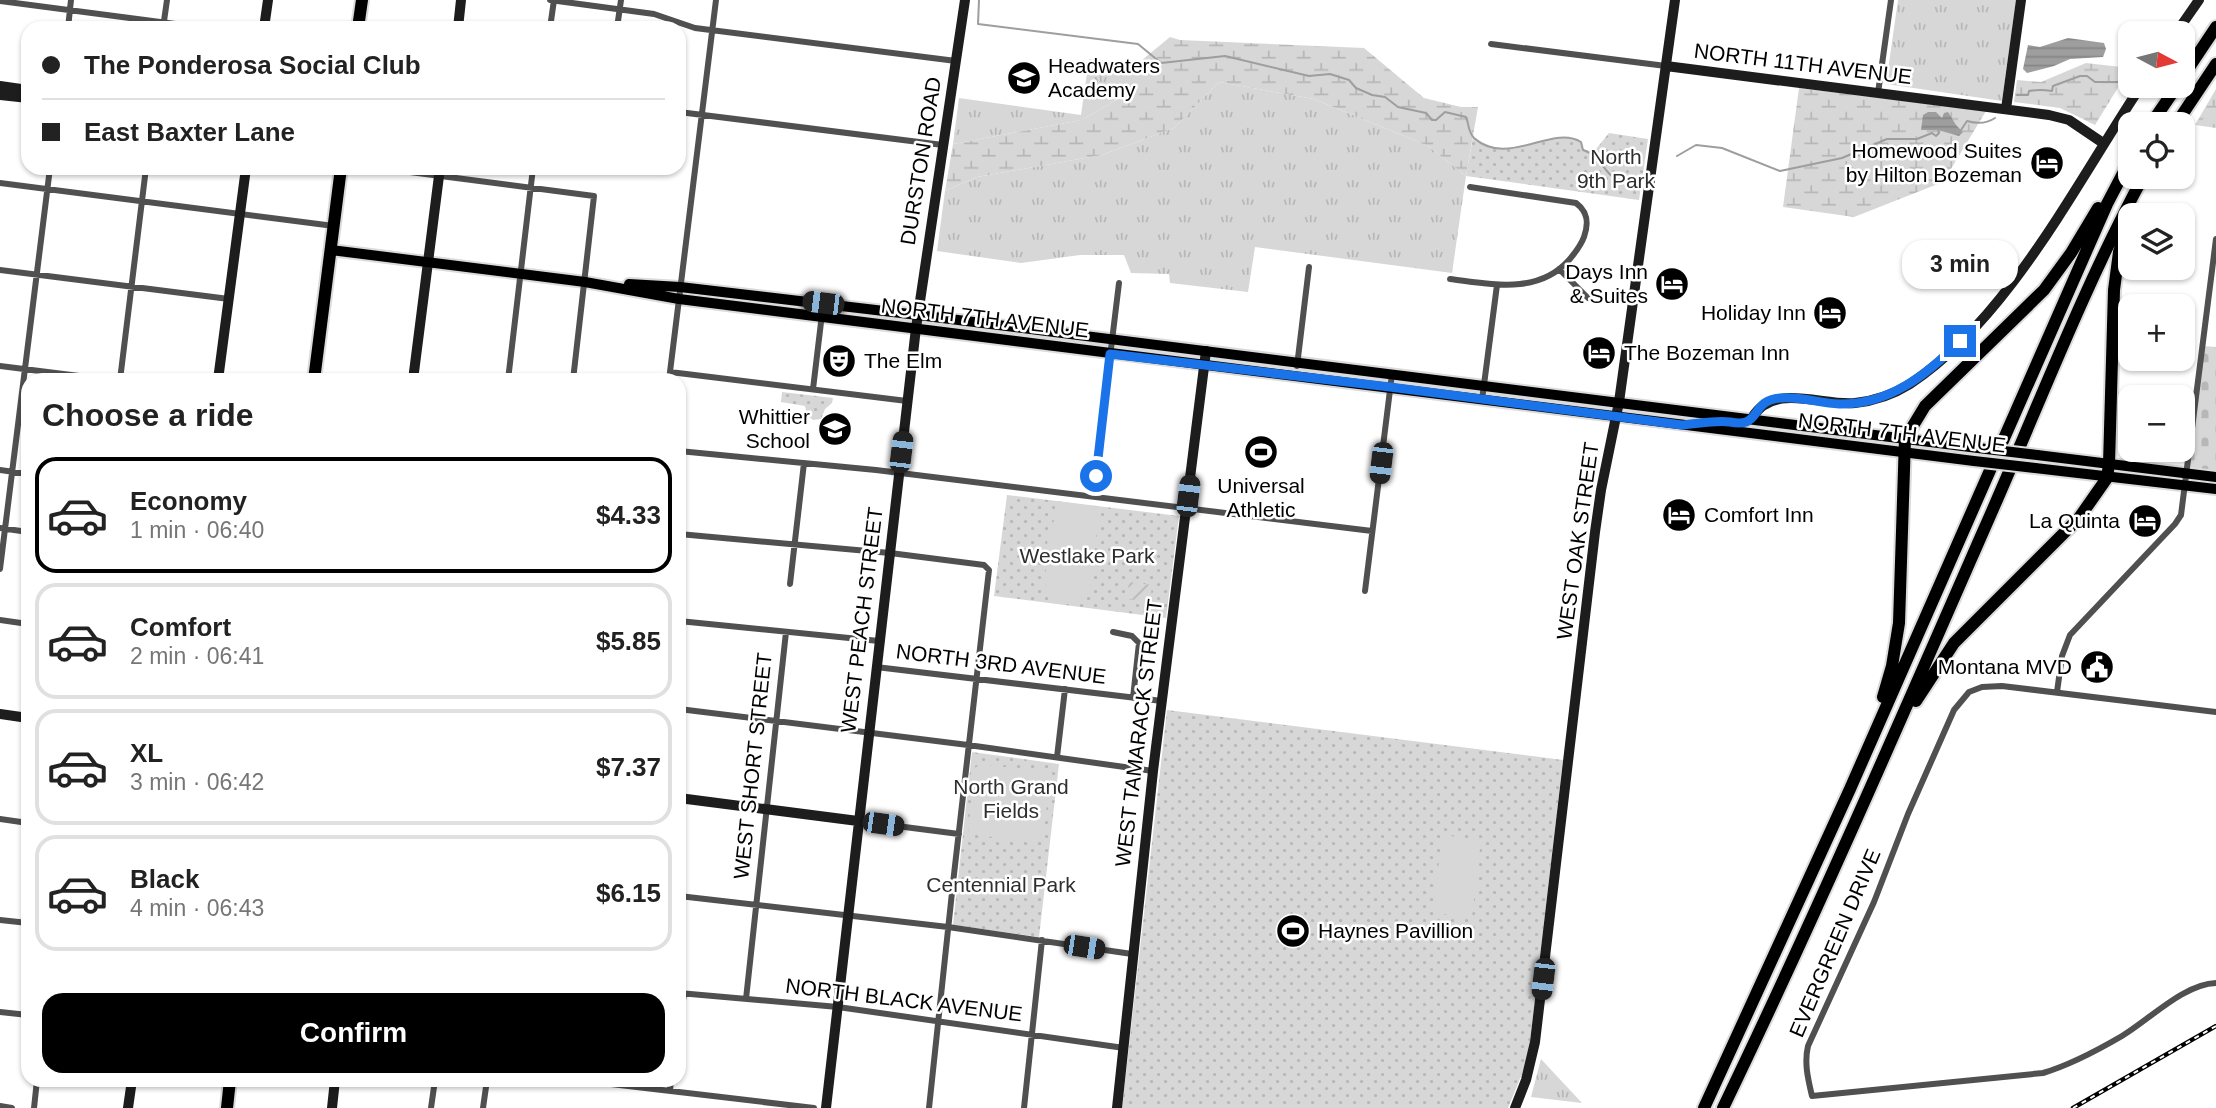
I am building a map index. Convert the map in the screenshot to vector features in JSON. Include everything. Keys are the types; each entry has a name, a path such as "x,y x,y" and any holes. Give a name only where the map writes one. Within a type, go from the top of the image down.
{"highway":[{"path":"359,21 362,0"},
{"path":"2195,58 2216,27"},
{"path":"2184,112 2216,64"},
{"path":"315,373 340,175"},
{"path":"1850,789 1892,666 1899,623 1904,445 1925,406 2044,290 2071,253 2118,177"},
{"path":"1704,1108 1850,789 2118,182"},
{"path":"1723,1108 1777,996 1982,535 2091,281 2137,189"},
{"path":"1869,788 1922,690 1954,643 2079,518 2107,478 2114,290 2118,259"},
{"path":"227,1108 229,1087"}],"main road":[{"name":"NORTH 7TH AVENUE","path":"331,250 585,282 679,299 1748,433 1978,448 2216,477"},
{"name":"NORTH 7TH AVENUE","path":"585,282 680,287 823,303 1752,418 1836,430 1974,461 2216,489"},
{"path":"1682,425 1717,421 1742,424 1752,418"},
{"path":"1748,433 1752,428 1761,426 1809,431 1836,430"}],"street":[{"path":"69,21 71,0"},
{"path":"164,21 167,0"},
{"path":"265,21 268,0"},
{"path":"459,21 461,0"},
{"path":"550,21 552,0 663,16 675,21"},
{"path":"618,21 621,0"},
{"path":"669,373 716,0"},
{"name":"DURSTON ROAD","path":"916,328 965,0"},
{"name":"WEST OAK STREET","path":"1515,1108 1532,1062 1595,532 1619,402 1675,0"},
{"path":"1878,93 1891,0"},
{"path":"2006,109 2021,0"},
{"path":"2184,21 2199,0"},
{"path":"0,1 139,21"},
{"path":"686,25 695,29 956,61"},
{"name":"NORTH 11TH AVENUE","path":"1491,44 2049,115 2069,120 2103,143"},
{"path":"0,86 21,88"},
{"path":"0,95 21,97"},
{"path":"1752,418 1765,403 1778,398 1841,404 1886,396 1918,378 1946,355 2013,282 2133,98"},
{"path":"686,113 943,145"},
{"path":"24,373 49,175"},
{"path":"121,373 145,175"},
{"path":"219,373 245,175"},
{"path":"414,373 440,175"},
{"path":"458,175 594,196 574,373"},
{"path":"509,373 532,175"},
{"path":"0,183 334,226"},
{"path":"1450,279 1497,285 1538,281 1559,270 1581,244 1585,234 1587,218 1583,208 1576,203 1470,187"},
{"path":"2216,239 2183,507 2175,524 2070,635 2062,656 2057,692 2216,712"},
{"path":"1296,376 1309,267"},
{"path":"0,270 229,299"},
{"path":"1559,270 1588,298"},
{"path":"1093,497 1119,283"},
{"path":"1482,400 1497,285"},
{"path":"813,389 823,303"},
{"name":"WEST PEACH STREET","path":"826,1108 916,328"},
{"name":"WEST TAMARACK STREET","path":"1117,1108 1153,771 1206,351"},
{"path":"0,366 56,373"},
{"path":"1365,591 1392,373"},
{"path":"686,378 907,401"},
{"path":"0,569 21,401"},
{"path":"686,452 899,473 1372,531"},
{"path":"790,584 804,463"},
{"path":"0,470 21,473"},
{"path":"3,528 21,531"},
{"path":"686,535 890,553 984,565 989,570 929,1108"},
{"path":"0,620 21,623"},
{"name":"NORTH 3RD AVENUE","path":"686,622 879,641"},
{"name":"WEST SHORT STREET","path":"746,999 786,632"},
{"path":"1113,632 1132,636 1139,643 1133,698"},
{"name":"NORTH 3RD AVENUE","path":"876,667 1162,701"},
{"name":"EVERGREEN DRIVE","path":"2057,692 2002,686 1982,687 1969,692 1954,710 1874,902 1808,1046 1806,1065 1812,1096 2043,1073 2059,1068 2122,1036 2195,987 2216,983"},
{"path":"1057,757 1065,689"},
{"path":"686,710 1153,771"},
{"path":"0,714 21,717"},
{"path":"686,799 959,834"},
{"path":"0,819 21,822"},
{"path":"686,896 948,927 1132,954"},
{"path":"0,920 21,922"},
{"path":"1024,1108 1042,940"},
{"name":"NORTH BLACK AVENUE","path":"686,994 838,1007 1124,1048"},
{"path":"0,1012 21,1014"},
{"path":"34,1108 36,1087"},
{"path":"128,1108 131,1087"},
{"path":"332,1108 334,1087"},
{"path":"432,1108 434,1087"},
{"path":"483,1108 486,1087"},
{"path":"637,1087 814,1108"},
{"path":"670,1087 670,1091"},
{"path":"0,1106 12,1108"}],"green space":[{"path":"1898,0 2016,0 2002,101 1886,84"},
{"path":"1170,37 1180,40 1364,48 1424,98 1461,107 1478,107 1466,176 1428,146 1314,99 1219,82 1174,128 1102,155 977,177 945,191 953,144 1082,120 1136,88 1136,65"},
{"path":"1089,59 1136,65 1136,88 1082,120 953,144 959,98 1081,115"},
{"path":"2086,63 2118,67 2118,88 2095,125 2060,108 2014,102 2017,80 2041,82"},
{"path":"1219,82 1314,99 1428,146 1466,176 1452,273 1255,247 1248,292 1170,283 1169,274 1131,273 1124,255 1080,255 1021,263 937,251 945,191 977,177 1102,155 1174,128"},
{"path":"1799,88 1986,111 1943,182 1854,217 1783,207"},
{"path":"2216,89 2216,128 2195,125"},
{"name":"North 9th Park","path":"1609,133 1648,139 1639,200 1466,176 1473,137 1491,146 1505,148 1550,139 1571,138 1581,142 1583,150 1592,154"},
{"path":"2203,346 2216,347 2216,477 2187,473 2188,462 2195,462 2195,410"},
{"path":"782,392 833,398 821,419 813,420 807,415 805,406 781,402"},
{"name":"Westlake Park","path":"1007,495 1179,516 1166,618 994,596"},
{"path":"1056,501 1100,507 1090,587 1085,600 1069,602 1048,594 1045,590 1048,528 1054,521"},
{"path":"1129,582 1152,585 1150,602 1127,599"},
{"path":"1167,710 1563,760 1528,1059 1508,1108 1122,1108"},
{"name":"Centennial Park","path":"972,752 1059,764 1039,937 953,925"},
{"name":"North Grand Fields","path":"980,764 1047,772 1051,777 1042,839 1038,841 991,837 968,830 975,768"},
{"path":"1442,835 1481,840 1472,917 1433,913"},
{"path":"1541,1059 1582,1103 1531,1097"}],"shaded area":[{"path":"2068,38 2104,43 2106,49 2103,57 2070,59 2027,73 2023,69 2028,45 2040,47"},
{"path":"1936,112 1942,118 1944,113 1948,112 1963,132 1959,136 1938,130 1921,130 1923,115"}],"waterway":[{"path":"979,0 978,24 1138,44 1161,63 1225,56 1309,76 1330,74 1349,80 1356,88 1372,95 1385,97 1398,107 1426,113 1432,120 1445,112 1466,117 1472,136 1487,146 1515,148 1557,138 1569,138 1581,142 1583,150 1597,158 1614,178 1632,180"},
{"path":"2017,95 2028,95 2029,91 2052,91 2053,86 2080,76 2087,76 2095,82 2118,82"},
{"path":"1961,130 1967,121 1981,123 1995,118"},
{"path":"1677,156 1696,145 1722,148 1780,171 1842,158 1887,139 1917,139 1932,133 1936,136 1938,130"}],"railway":[{"path":"2073,1108 2216,1026"}],"place":[{"name":"Headwaters Academy","path":"1024,78"},
{"name":"Homewood Suites by Hilton Bozeman","path":"2047,163"},
{"name":"Days Inn & Suites","path":"1672,284"},
{"name":"Holiday Inn","path":"1830,313"},
{"name":"The Bozeman Inn","path":"1599,353"},
{"name":"The Elm","path":"839,361"},
{"name":"Whittier School","path":"835,429"},
{"name":"Universal Athletic","path":"1261,452"},
{"name":"Comfort Inn","path":"1679,515"},
{"name":"La Quinta","path":"2145,521"},
{"name":"Montana MVD","path":"2097,667"},
{"name":"Haynes Pavillion","path":"1293,931"}],"route":[{"path":"1096,476 1110,354 1682,425 1717,421 1744,423 1765,403 1778,398 1841,404 1886,396 1918,378 1960,341"}]}
